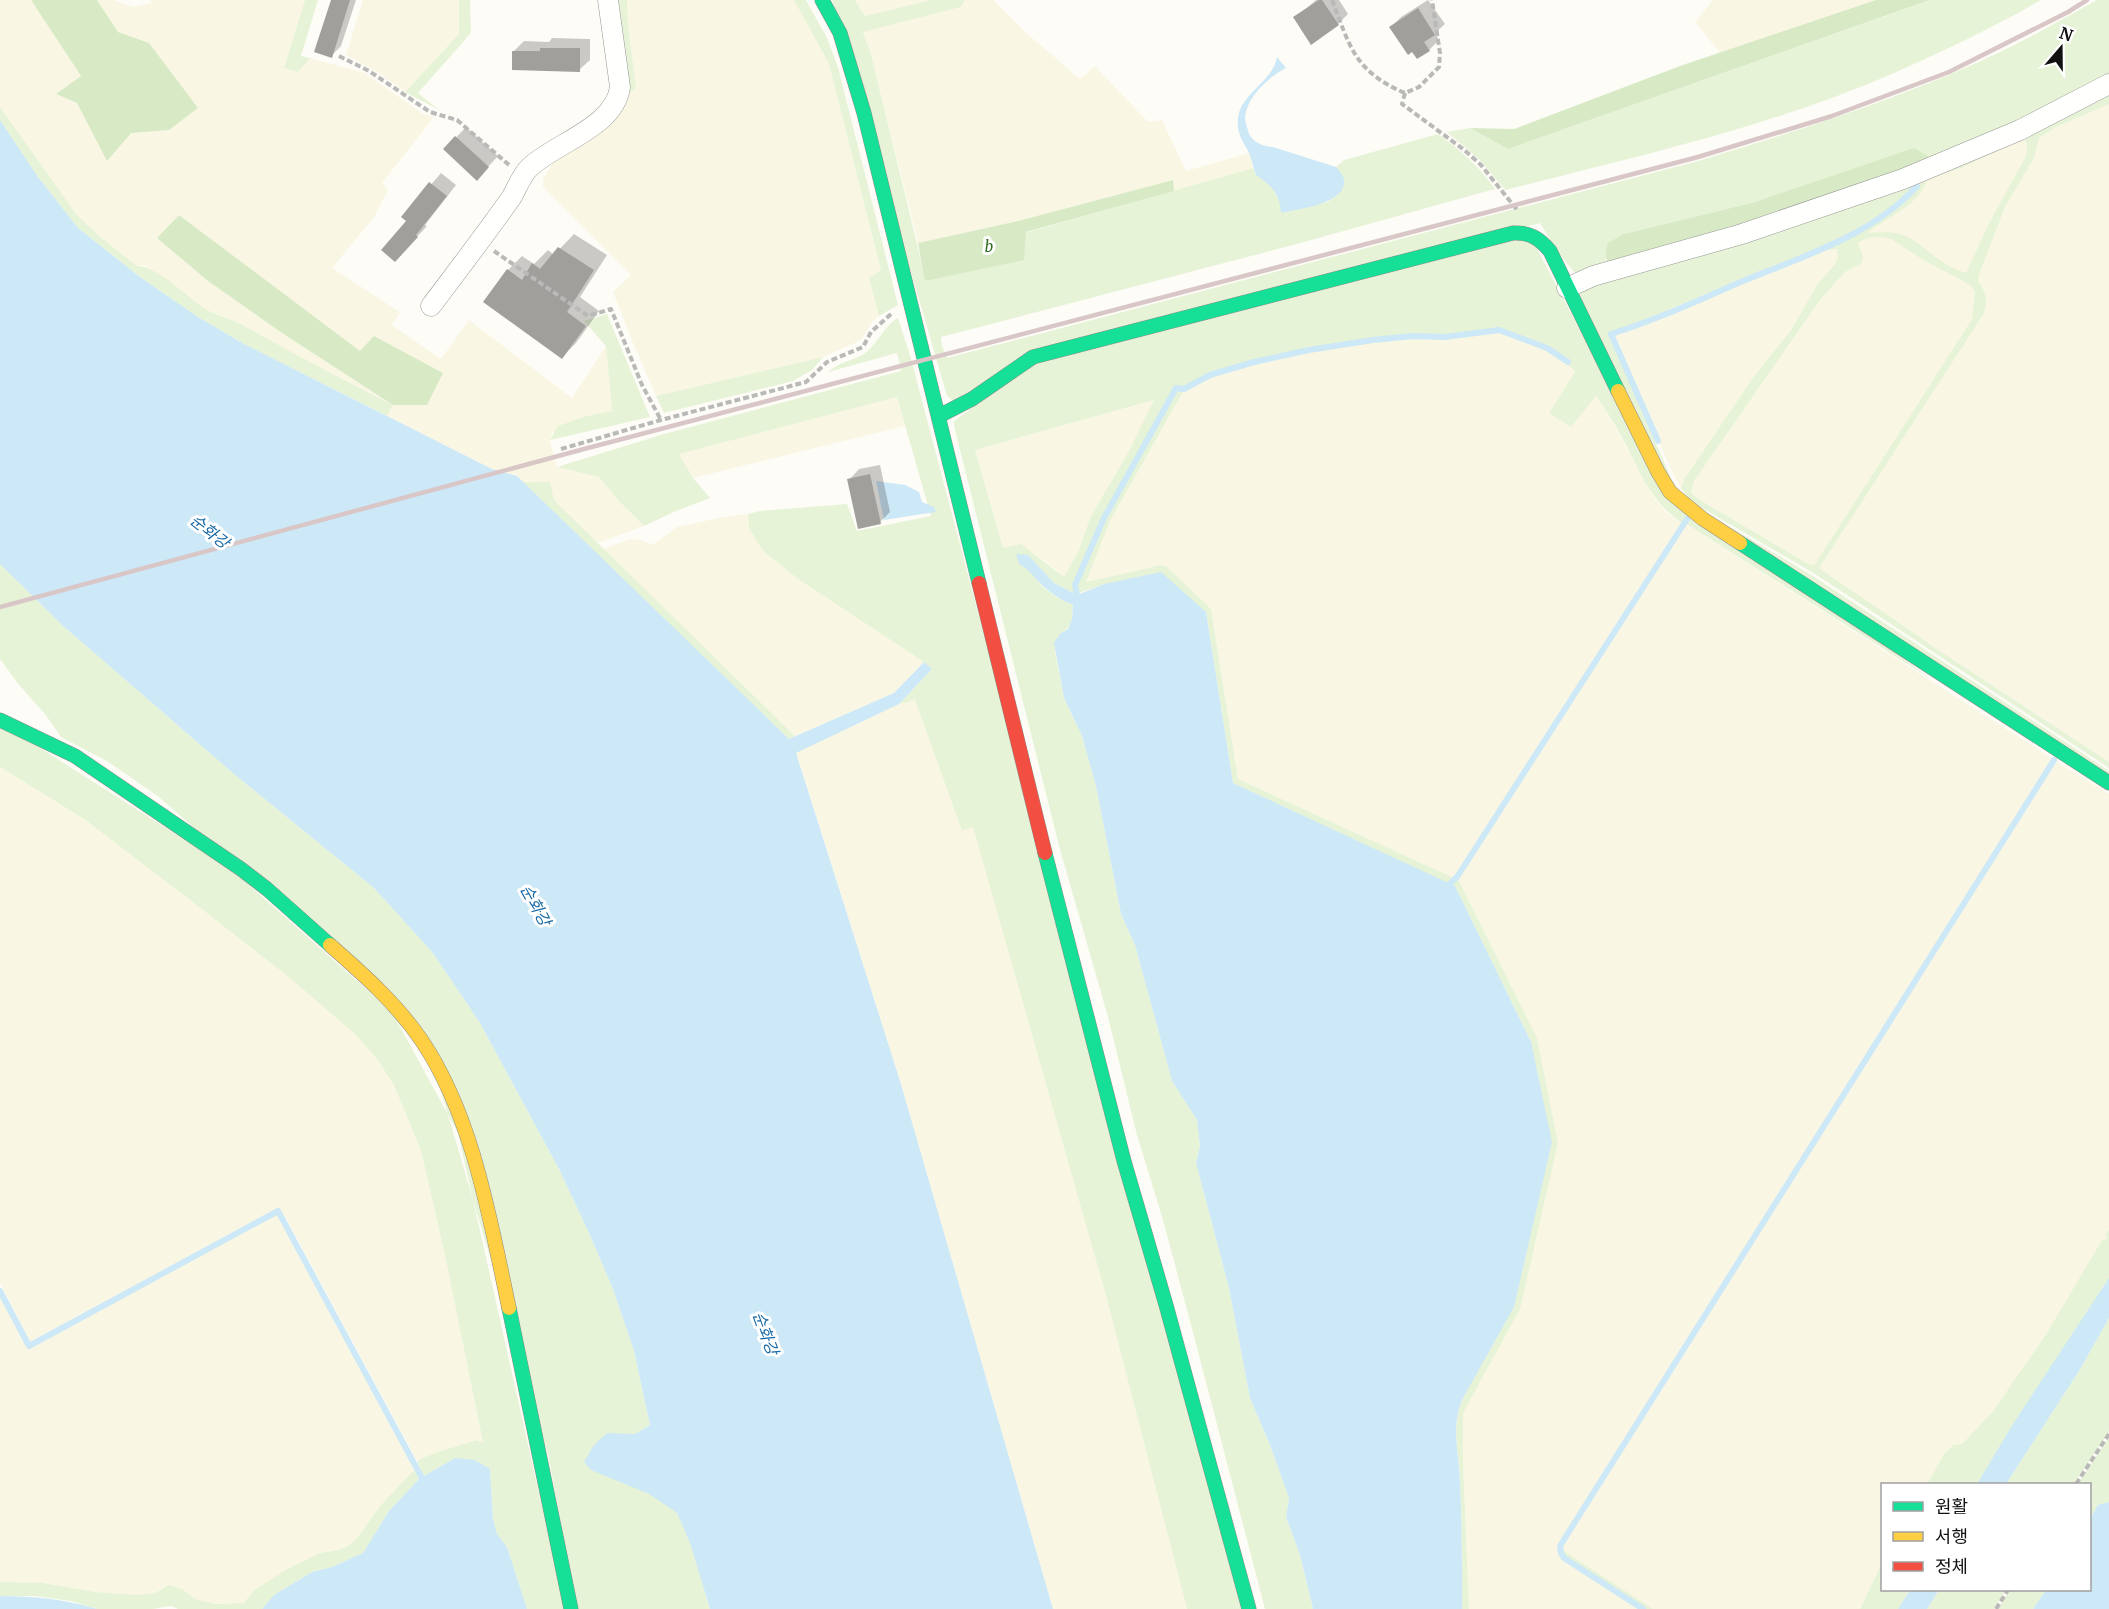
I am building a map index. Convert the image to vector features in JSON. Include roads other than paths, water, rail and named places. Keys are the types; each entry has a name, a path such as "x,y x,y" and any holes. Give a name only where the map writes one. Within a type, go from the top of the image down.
{"street":[{"path":"432,306 512,196 529,168 593,125 613,107 620,87 608,0"},
{"path":"822,0 840,33 864,113 1023,766 1124,1161 1249,1609"},
{"path":"1567,288 1593,276 1742,234 1903,179 2020,130 2109,84"},
{"path":"939,416 972,399 1033,357 1506,234 1527,233 1540,238 1550,251 1658,472 1670,492 1703,519 2109,783"},
{"path":"0,720 75,756 241,869 367,978 422,1041 446,1083 473,1153 508,1298 571,1609"}],"water":[{"path":"1277,57 1286,68 1266,82 1250,101 1245,117 1249,135 1261,144 1336,167 1344,179 1343,187 1330,200 1281,213 1279,200 1274,191 1256,175 1238,127 1238,116 1242,106 1274,67"},
{"name":"순화강","path":"0,120 38,177 78,228 140,277 198,317 244,344 492,469 517,476 789,739 894,693 924,662 932,669 899,704 796,753 900,1081 1053,1609 710,1609 690,1543 677,1513 649,1494 591,1470 584,1462 594,1445 607,1433 635,1434 650,1425 634,1351 613,1289 559,1169 480,1023 433,953 374,888 234,774 61,624 0,564"},
{"path":"876,481 905,485 919,492 922,502 934,507 936,512 884,520"},
{"path":"1016,554 1028,555 1054,583 1077,595 1104,584 1161,572 1206,612 1233,783 1455,886 1531,1042 1552,1142 1514,1307 1463,1398 1457,1419 1462,1609 1313,1609 1300,1555 1286,1517 1289,1498 1250,1398 1229,1288 1196,1163 1200,1146 1197,1120 1172,1081 1135,945 1121,914 1096,786 1082,736 1064,698 1054,643 1060,634 1068,629 1072,619 1073,605 1044,587 1019,564"},
{"path":"2109,1278 2109,1318 2079,1371 2007,1483 1978,1483 2013,1424"},
{"path":"455,1458 475,1460 490,1469 493,1519 497,1534 507,1547 527,1609 262,1609 274,1595 312,1572 332,1567 363,1553 389,1511 419,1479"},
{"path":"2109,1502 2109,1609 2033,1609 2045,1591 2091,1591 2091,1517 2098,1505"},
{"path":"1909,1591 1938,1591 1927,1609 1898,1609"},
{"path":"0,1596 49,1599 97,1609 0,1609"}],"waterway":[{"path":"1658,441 1611,334 1661,316 1836,243 1880,218 1917,186"},
{"path":"1077,595 1075,585 1104,518 1176,388 1184,389 1210,375 1254,362 1309,350 1373,340 1413,336 1445,337 1499,330 1547,348 1568,362"},
{"path":"1444,889 1457,877 1687,519"},
{"path":"1643,1609 1564,1558 1560,1546 2054,760"},
{"path":"0,1291 29,1346 278,1211 422,1478"}],"railway":[{"path":"0,607 584,449 1698,157 1832,116 1949,72 2068,12 2087,0"}],"park label":[{"name":"b","path":"989,247"}]}
